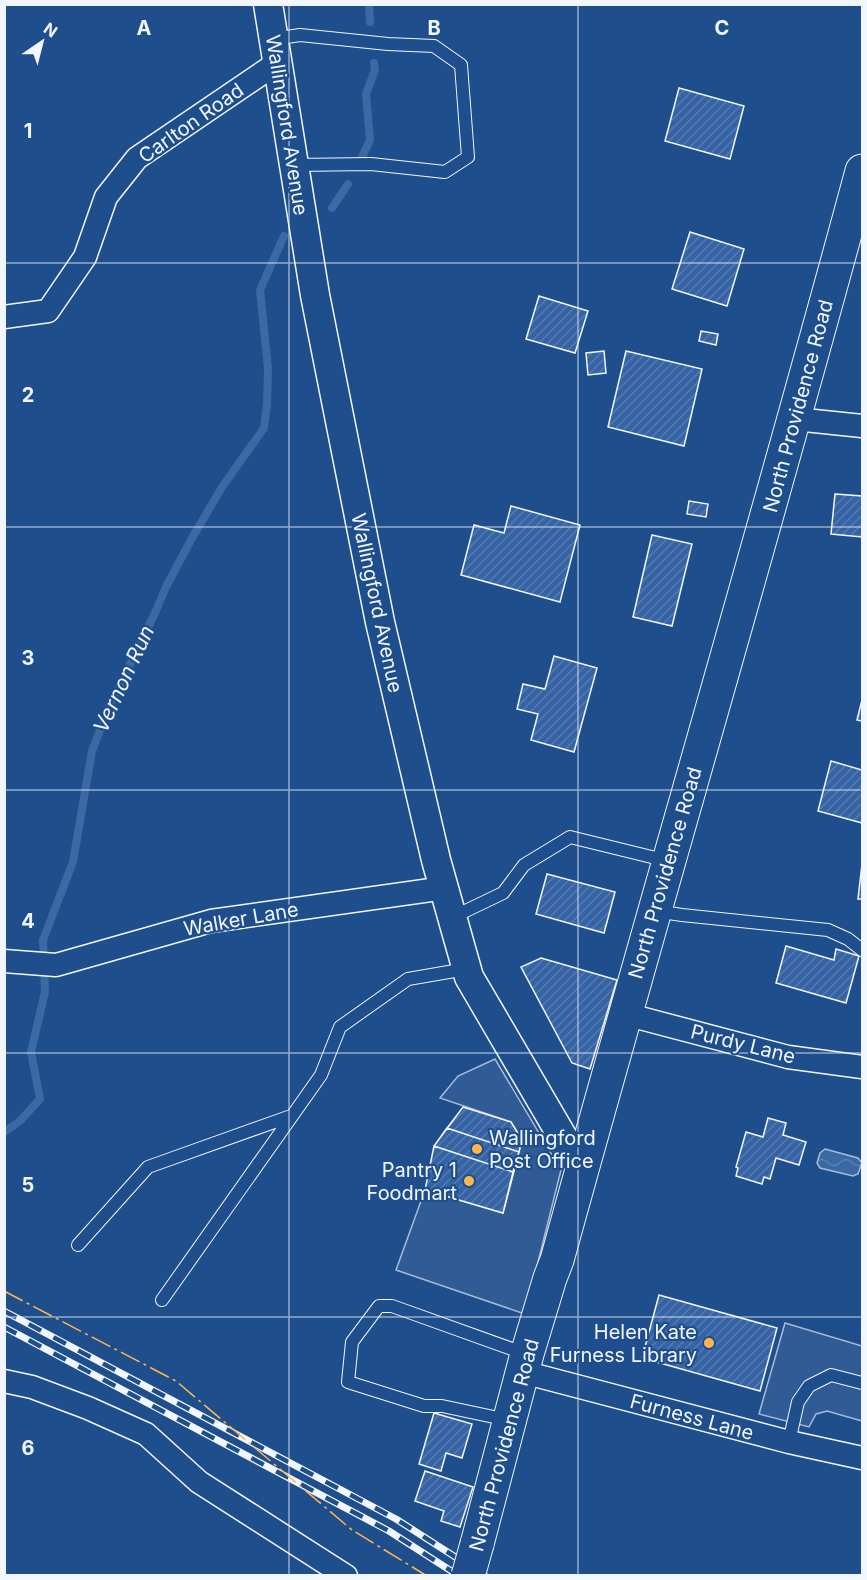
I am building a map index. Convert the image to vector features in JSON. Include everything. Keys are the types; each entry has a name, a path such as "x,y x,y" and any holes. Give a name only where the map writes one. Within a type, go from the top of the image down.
{"main road":[{"name":"North Providence Road","path":"468,1575 525,1363 557,1260 795,419 862,171"}],"street":[{"name":"Wallingford Avenue","path":"268,4 315,295 380,622 436,860 469,976 582,1170"},
{"name":"Carlton Road","path":"4,316 48,311 85,256 106,197 137,158 275,51"},
{"path":"795,419 862,426"},
{"name":"Walker Lane","path":"4,961 56,965 211,921 445,888"},
{"name":"Purdy Lane","path":"625,1014 788,1057 862,1067"},
{"name":"Furness Lane","path":"525,1363 789,1442 862,1458"},
{"path":"4,1381 32,1387 88,1408 146,1434 200,1482 346,1575"}],"lane":[{"path":"275,51 300,35 434,46 461,65 468,157 445,172 371,164 294,165"},
{"path":"453,917 503,892 524,865 570,837 669,861"},
{"path":"655,910 682,915 828,930 848,939 862,950"},
{"path":"162,1300 321,1075 340,1027 408,979 466,969"},
{"path":"78,1245 148,1167 291,1116"},
{"path":"509,1420 442,1406 424,1406 348,1382 352,1342 379,1306 392,1306 525,1363"},
{"path":"789,1442 798,1402 809,1386 831,1376 862,1383"}],"shaded area":[{"path":"495,1059 561,1170 525,1314 396,1270 425,1190 503,1213 522,1140 511,1122 440,1098 458,1076"},
{"path":"785,1323 862,1346 862,1421 827,1411 816,1414 809,1427 759,1414"}],"water":[{"path":"825,1149 858,1158 862,1163 858,1174 853,1176 820,1168 817,1163 820,1153"}],"building":[{"path":"679,88 744,106 730,159 665,141"},
{"path":"690,232 744,249 727,306 672,289"},
{"path":"539,296 588,311 575,353 526,339"},
{"path":"701,331 718,334 716,345 699,341"},
{"path":"604,351 606,373 588,375 586,353"},
{"path":"626,351 702,369 684,446 608,427"},
{"path":"835,494 862,496 862,537 831,534"},
{"path":"689,501 708,504 706,517 687,514"},
{"path":"511,506 580,525 560,602 461,575 474,525 504,533"},
{"path":"652,535 692,544 672,626 633,617"},
{"path":"554,656 597,668 574,752 531,740 538,714 517,709 523,684 545,689"},
{"path":"862,700 862,721 857,720"},
{"path":"831,761 862,770 862,823 818,811"},
{"path":"862,864 862,899 858,899"},
{"path":"547,874 615,892 604,933 536,914"},
{"path":"786,946 834,960 836,949 859,956 846,1003 776,983"},
{"path":"541,958 617,980 590,1069 572,1063 521,967"},
{"path":"463,1107 511,1122 522,1140 503,1213 425,1190 434,1146"},
{"path":"463,1107 511,1122 522,1140 519,1152 447,1128"},
{"path":"768,1118 786,1123 783,1135 806,1142 799,1165 776,1158 770,1179 764,1177 762,1184 736,1176 738,1168 736,1167 746,1132 763,1137"},
{"name":"Wallingford Post Office","path":"447,1128 519,1152 513,1172 434,1146"},
{"name":"Pantry 1 Foodmart","path":"434,1146 513,1172 503,1213 425,1190"},
{"name":"Helen Kate Furness Library","path":"659,1295 777,1328 760,1391 642,1358"},
{"path":"434,1413 472,1424 462,1458 446,1453 441,1471 419,1464"},
{"path":"425,1471 473,1487 460,1527 441,1521 444,1511 415,1501"}],"waterway":[{"name":"Vernon Run","path":"369,4 370,22"},
{"name":"Vernon Run","path":"362,157 370,140 366,94 375,70 374,63"},
{"name":"Vernon Run","path":"332,208 348,184"},
{"name":"Vernon Run","path":"4,1132 20,1121 40,1099 31,1052 45,992 43,940 73,862 92,751 108,709 191,540 222,487 264,428 268,368 260,290 284,236"}],"railway":[{"path":"4,1311 396,1519 485,1576"},
{"path":"4,1327 389,1531 459,1576"}],"power":[{"path":"4,1291 176,1381 352,1530 427,1576"}],"place":[{"name":"Wallingford Post Office","path":"477,1149"},
{"name":"Pantry 1 Foodmart","path":"469,1181"},
{"name":"Helen Kate Furness Library","path":"709,1343"}]}
